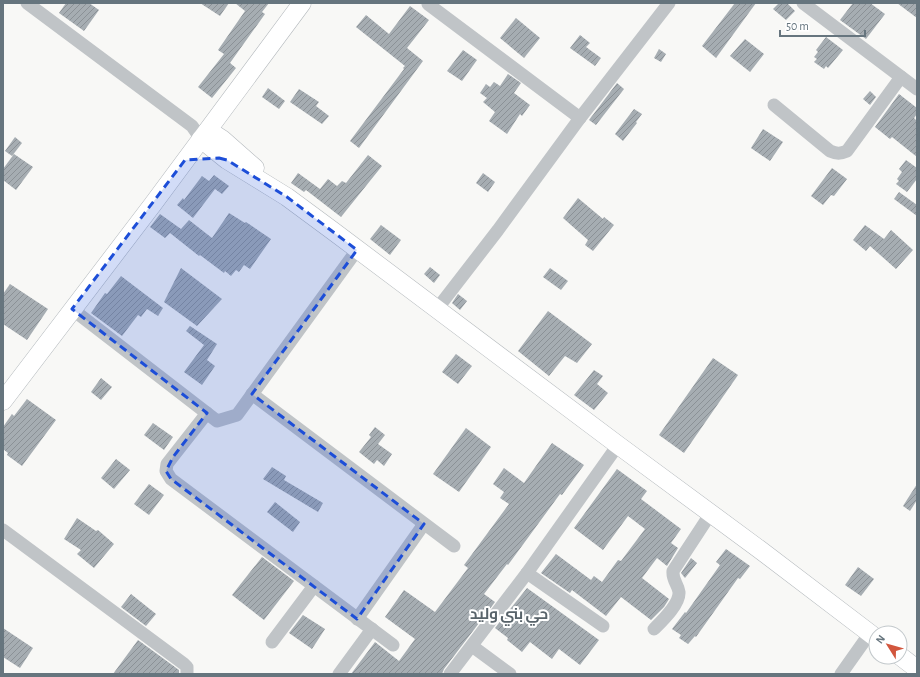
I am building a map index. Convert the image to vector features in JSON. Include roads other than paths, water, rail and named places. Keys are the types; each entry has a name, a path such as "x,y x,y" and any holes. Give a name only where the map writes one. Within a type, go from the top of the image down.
{"main road":[{"path":"3,401 185,160 205,128 302,3"},
{"path":"205,128 231,155 711,513 868,632"},
{"path":"205,128 225,133 231,155"},
{"path":"185,160 231,155"},
{"path":"908,662 917,669"}],"street":[{"path":"26,3 205,128"},
{"path":"437,309 498,230 580,118 669,3"},
{"path":"803,3 917,89"},
{"path":"428,4 580,118"},
{"path":"774,105 830,151 841,154 846,151 901,76"},
{"path":"72,309 217,421 237,415 357,250"},
{"path":"252,394 454,546"},
{"path":"207,413 167,464 166,471 171,479 393,645"},
{"path":"450,674 527,573 618,445"},
{"path":"654,629 674,607 677,600 679,592 672,576 673,571 711,513"},
{"path":"357,618 424,524"},
{"path":"3,530 184,664 187,667 187,674"},
{"path":"527,573 603,626"},
{"path":"272,642 314,586"},
{"path":"339,674 372,630"},
{"path":"841,674 868,642"},
{"path":"472,646 510,674"}],"district":[{"name":"حي بني وليد","path":"509,614"}]}
